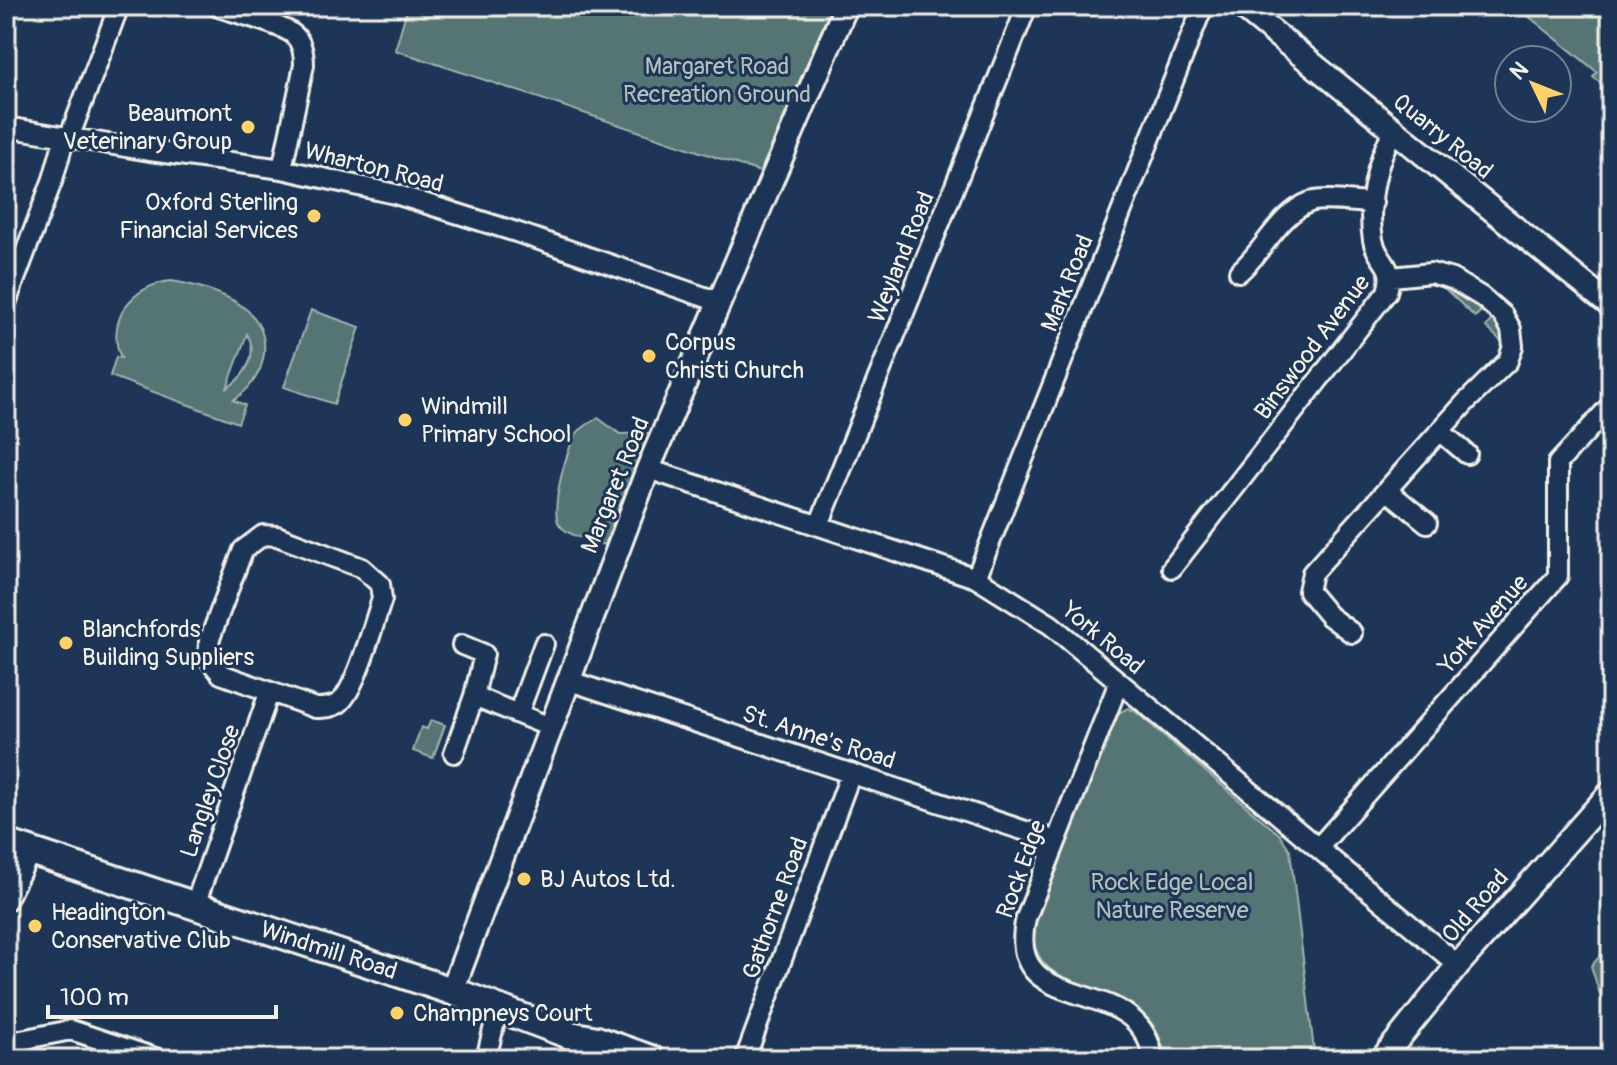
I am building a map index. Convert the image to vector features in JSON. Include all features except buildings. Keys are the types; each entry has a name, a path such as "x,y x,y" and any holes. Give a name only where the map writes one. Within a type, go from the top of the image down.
{"main road":[{"name":"Windmill Road","path":"18,847 452,991 570,1035 597,1040 651,1059"}],"street":[{"path":"6,303 62,147 119,6"},
{"path":"216,6 281,28 295,35 301,46 304,65 282,169"},
{"name":"Margaret Road","path":"452,991 648,469 846,6"},
{"name":"Weyland Road","path":"819,525 1027,6"},
{"name":"Mark Road","path":"976,578 1203,6"},
{"name":"Quarry Road","path":"1241,6 1611,306"},
{"name":"Wharton Road","path":"6,127 282,169 395,194 719,302"},
{"name":"Binswood Avenue","path":"1172,568 1387,292 1392,277 1377,252 1373,238 1373,203 1379,164 1394,130"},
{"path":"1239,272 1291,214 1313,201 1373,203"},
{"path":"1352,633 1329,616 1308,591 1312,573 1440,431 1508,361 1513,346 1511,329 1503,315 1452,279 1431,273 1392,277"},
{"name":"York Avenue","path":"1319,847 1558,576 1558,463 1611,405"},
{"path":"1440,431 1467,454"},
{"name":"York Road","path":"648,469 976,578 1051,625 1458,965"},
{"path":"1388,491 1427,523"},
{"path":"263,535 277,536 362,568 380,584 382,599 350,690 339,703 327,708 315,708 269,693 221,674 208,658 209,641 243,550 263,535"},
{"path":"518,714 544,644"},
{"path":"454,753 474,696 484,654 462,645"},
{"name":"St. Anne's Road","path":"567,680 1056,841"},
{"name":"Rock Edge","path":"1119,682 1026,918 1022,936 1024,950 1041,976 1056,987 1131,1017 1142,1029 1154,1059"},
{"name":"Langley Close","path":"195,905 269,693"},
{"path":"474,696 550,727"},
{"name":"Gathorne Road","path":"745,1059 851,773"},
{"name":"Old Road","path":"1382,1059 1458,965 1611,792"},
{"path":"6,901 18,847"},
{"path":"486,1059 498,1009"},
{"path":"6,1043 71,1030 158,1059"}],"green space":[{"name":"Margaret Road Recreation Ground","path":"408,6 832,6 760,172 395,50"},
{"path":"1516,6 1611,6 1611,78 1604,86 1593,77 1597,72 1573,52 1573,44 1563,44"},
{"path":"180,282 226,297 242,306 261,329 264,355 260,368 254,381 233,400 245,405 238,423 110,376 116,357 121,358 117,330 125,307 144,289 157,284","holes":["247,334 250,342 249,364 227,388"]},
{"path":"1438,282 1470,297 1490,313 1498,322 1504,344 1486,327 1492,319 1483,309 1475,317"},
{"path":"311,310 360,327 334,404 284,387"},
{"path":"598,418 620,434 649,433 604,545 567,532 559,524 557,516 561,478 573,440 581,429"},
{"name":"Rock Edge Local Nature Reserve","path":"1128,708 1280,835 1290,850 1315,1059 1165,1059 1156,1031 1141,1012 1120,1000 1074,983 1054,972 1039,957 1032,933 1114,722 1120,712"},
{"path":"431,720 445,725 433,758 413,751 421,727 427,729"},
{"path":"1611,953 1611,1029 1591,966 1600,956"}],"place":[{"name":"Beaumont Veterinary Group","path":"248,127"},
{"name":"Oxford Sterling Financial Services","path":"314,216"},
{"name":"Corpus Christi Church","path":"649,356"},
{"name":"Windmill Primary School","path":"405,420"},
{"name":"Blanchfords Building Suppliers","path":"66,643"},
{"name":"BJ Autos Ltd.","path":"524,879"},
{"name":"Headington Conservative Club","path":"35,926"},
{"name":"Champneys Court","path":"397,1013"}]}
